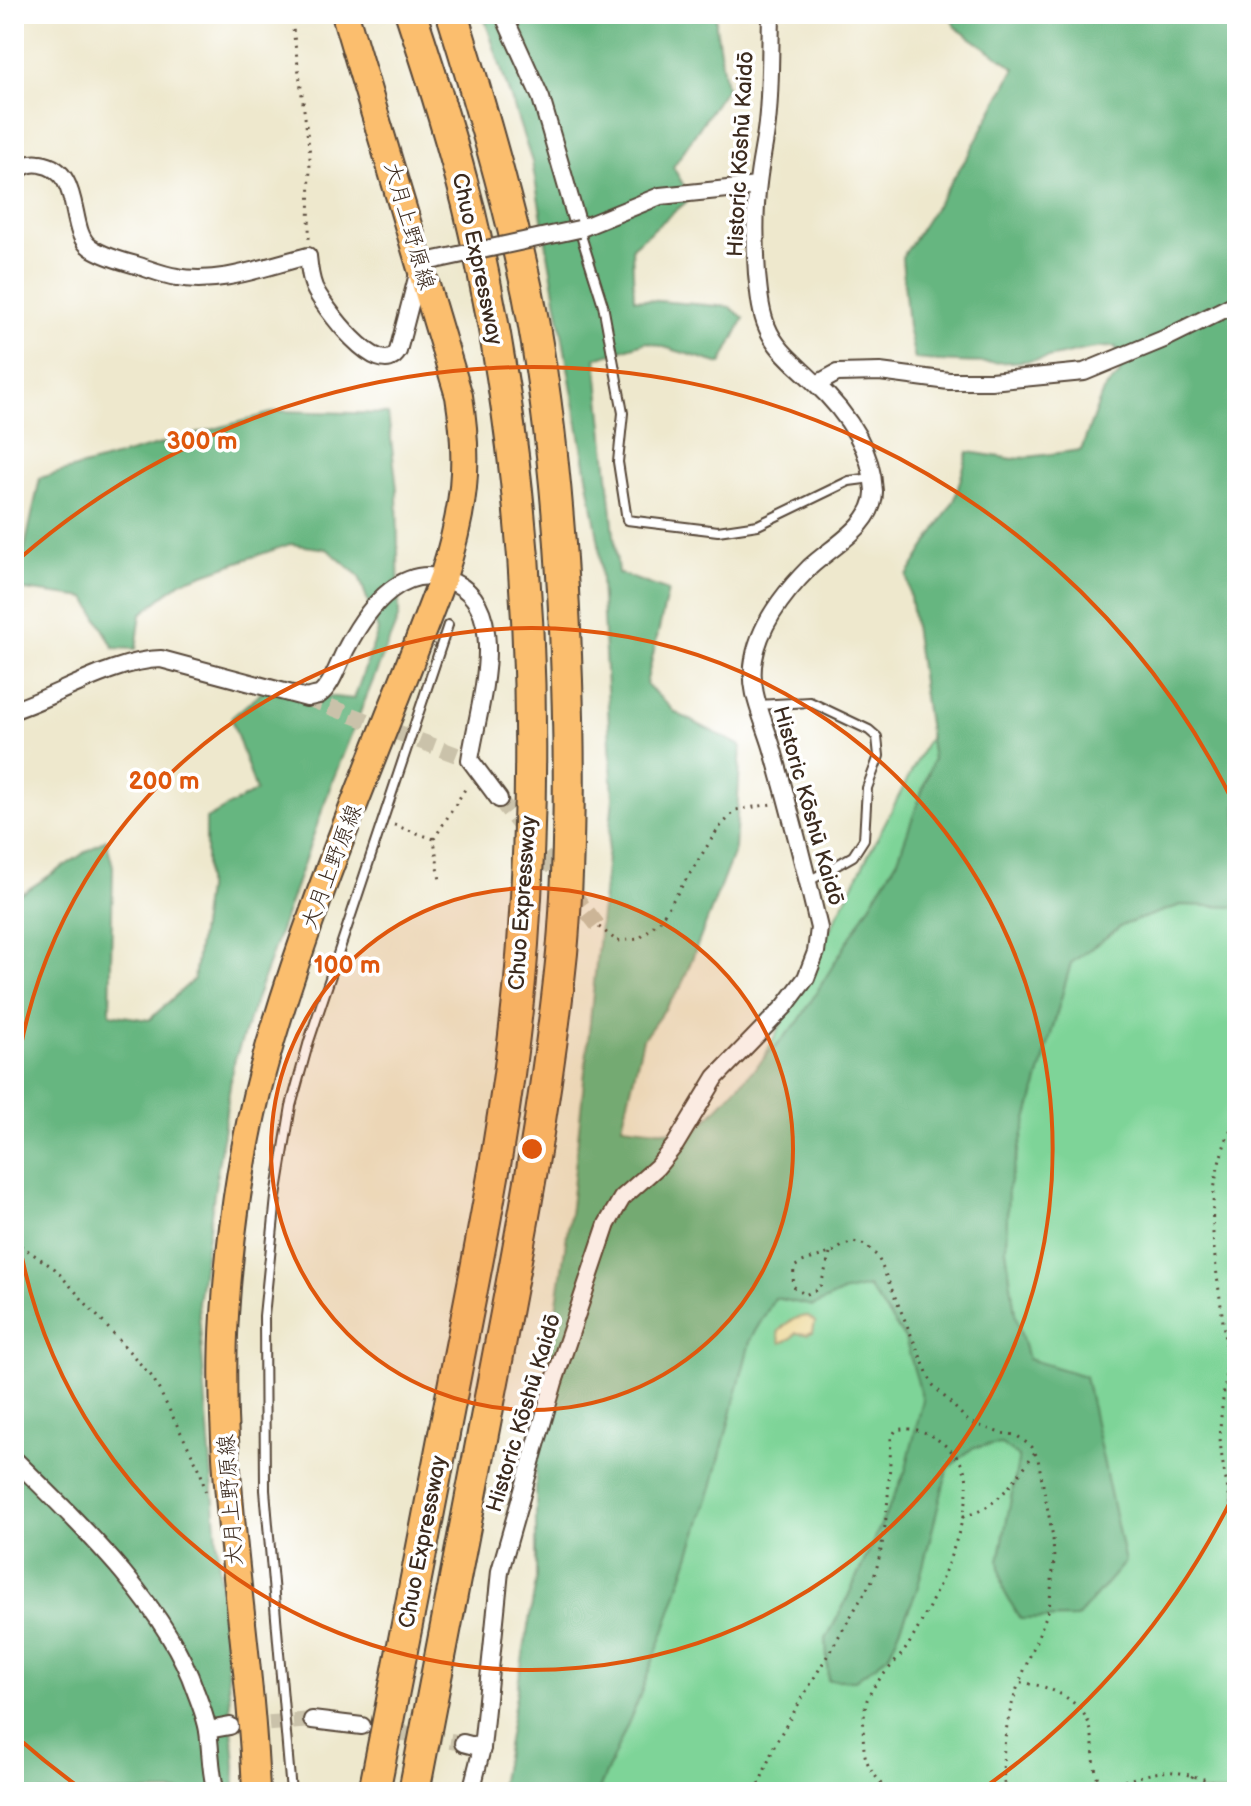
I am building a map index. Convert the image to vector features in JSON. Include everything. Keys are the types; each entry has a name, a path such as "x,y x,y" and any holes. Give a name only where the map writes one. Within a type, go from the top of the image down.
{"highway":[{"name":"Chuo Expressway","path":"374,1792 477,1267 509,1067 523,947 531,741 528,624 506,403 468,205 411,14"},
{"name":"Chuo Expressway","path":"414,1792 534,1165 562,949 567,851 569,739 565,626 558,514 545,406 528,295 503,189 452,14"}],"main road":[{"name":"大月上野原線","path":"256,1792 254,1736 232,1543 224,1389 226,1304 238,1191 258,1091 281,1010 443,577 461,515 465,453 459,396 345,14"}],"street":[{"path":"503,14 541,98 579,229"},
{"name":"Historic Kōshū Kaidō","path":"471,1792 482,1748 500,1571 554,1382 607,1224 622,1198 657,1167 675,1145 716,1077 785,1006 806,978 816,952 819,928 809,881 757,705 752,682 754,658 763,627 782,599 810,567 863,519 871,507 874,494 873,478 862,442 817,384 781,351 767,328 759,300 754,234 757,186 767,123 771,14"},
{"path":"14,176 28,164 50,167 72,193 84,242 93,249 131,264 175,277 215,279 308,256 313,286 333,319 380,360 389,361 395,358 398,351 421,263 579,229 660,196 757,186"},
{"path":"817,384 837,373 880,372 949,381 991,381 1084,372 1164,339 1237,303"},
{"path":"14,710 146,659 161,659 307,698 319,695 363,619 386,592 414,577 443,577 472,593 479,604 488,635 485,673 470,760 499,799"},
{"path":"14,1459 83,1527 181,1654 208,1730 209,1762 216,1792"},
{"path":"312,1720 362,1726"},
{"path":"208,1730 230,1726"},
{"path":"463,1743 482,1748"}],"lane":[{"path":"579,229 603,305 623,413 618,462 627,520 718,531 758,525 849,481 873,478"},
{"path":"291,1792 265,1490 263,1372 269,1242 291,1106 325,988 448,625"},
{"path":"757,705 810,702 869,730 877,737 879,756 867,788 864,839 853,856 809,881"}],"path":[{"path":"291,14 310,154 308,256"},
{"path":"440,881 434,839 477,769"},
{"path":"599,927 617,941 639,939 661,919 709,841 736,810 761,804 786,804"},
{"path":"382,822 434,839"},
{"path":"1237,1116 1226,1139 1215,1178 1213,1238 1226,1357 1220,1437 1237,1539 1233,1575 1237,1641"},
{"path":"14,1241 55,1269 153,1378 200,1470 208,1500"},
{"path":"830,1254 820,1288 805,1295 793,1286 794,1267 802,1262 830,1254 853,1242 866,1245 878,1257 932,1384 969,1422 1016,1435 1035,1452 1053,1537 1054,1561 1049,1609 1007,1715 1003,1749 1005,1792"},
{"path":"756,1792 775,1744 874,1577 881,1554 891,1438 896,1430 909,1428 932,1435 952,1452 962,1464 967,1478 959,1536 923,1619 908,1646 875,1685 867,1702 865,1757 886,1792"},
{"path":"963,1516 972,1515 1002,1494 1035,1452"},
{"path":"1019,1683 1047,1688 1077,1706 1091,1729 1098,1792"},
{"path":"1099,1782 1121,1781 1163,1771 1193,1775 1228,1786 1237,1784"},
{"path":"1185,1792 1193,1775"}],"green space":[{"path":"483,14 716,14 726,88 673,167 691,198 632,247 634,299 730,307 744,318 721,364 647,342 596,358 618,573 668,591 646,684 676,713 741,746 735,849 681,987 643,1039 622,1126 693,1134 799,1021 898,859 933,760 907,576 955,499 968,452 1013,459 1081,450 1103,391 1120,374 1116,347 1005,363 915,359 908,327 902,258 969,154 1015,68 955,27 950,14 1237,14 1237,907 1181,905 1123,925 1071,963 1008,1188 1006,1249 1015,1313 1028,1359 1085,1376 1125,1562 1077,1618 1020,1619 1004,1591 999,1561 1019,1457 1001,1444 974,1447 948,1468 917,1590 889,1655 855,1680 828,1680 826,1639 905,1472 923,1400 905,1339 868,1287 841,1293 813,1306 775,1298 751,1338 712,1487 665,1629 598,1792 499,1792 536,1582 536,1446 571,1207 613,798 599,544 532,162"},
{"path":"278,411 388,414 397,489 399,616 332,782 233,1065 198,1303 235,1766 234,1792 14,1792 14,895 24,892 106,839 113,866 110,1014 149,1020 194,979 206,890 206,819 256,791 231,718 264,690 354,699 378,631 359,576 327,549 290,544 181,582 141,614 136,649 114,648 86,598 16,589 40,478"},
{"path":"1000,600 1237,675 1237,1792 526,1792 601,1373"}],"sand":[{"path":"808,1316 815,1322 813,1332 796,1333 781,1343 778,1333 784,1326"}],"tunnel":[{"path":"307,698 470,760"},
{"path":"499,799 599,927"},
{"path":"245,1725 312,1720"},
{"path":"379,1729 463,1743"}]}
